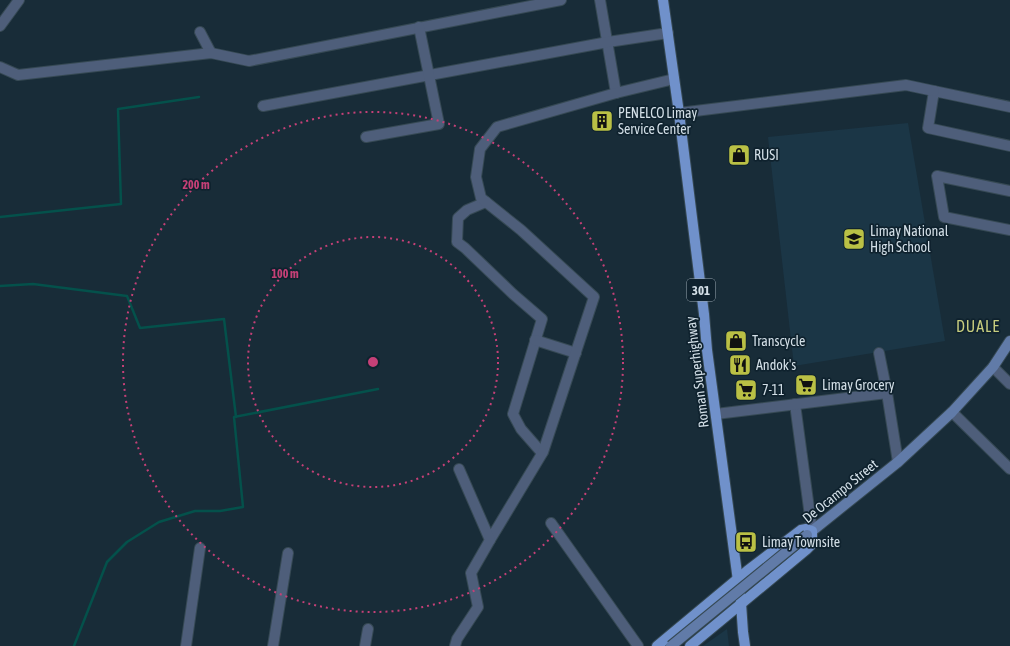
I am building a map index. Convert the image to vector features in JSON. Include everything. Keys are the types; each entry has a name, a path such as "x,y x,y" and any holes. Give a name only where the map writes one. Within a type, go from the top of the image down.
{"main road":[{"name":"Roman Superhighway","path":"663,0 741,603 745,646"},
{"path":"657,646 737,580 801,530 806,529 812,542 810,546 690,646"}],"street":[{"path":"0,26 19,0"},
{"path":"0,67 18,75 212,53 249,61 561,0"},
{"path":"600,0 616,93"},
{"path":"366,137 439,124 420,27"},
{"path":"200,32 212,53"},
{"path":"263,106 608,42 668,33"},
{"path":"455,646 456,639 478,607 471,573 542,453 594,297 521,230 481,198 476,177 480,149 497,127 674,78"},
{"path":"678,113 906,85 1010,107"},
{"path":"934,91 928,128 1010,146"},
{"path":"1010,191 937,176 944,217 1010,230"},
{"path":"486,202 467,210 458,218 457,242 542,319 514,414 521,428 542,453"},
{"path":"535,340 576,353"},
{"name":"De Ocampo Street","path":"671,646 898,462 952,412 993,368 1010,341"},
{"path":"879,353 898,462"},
{"path":"993,368 1010,384"},
{"path":"716,414 887,393"},
{"path":"795,404 809,533"},
{"path":"952,412 1010,468"},
{"path":"459,469 490,540"},
{"path":"551,522 638,646"},
{"path":"186,646 200,548"},
{"path":"273,646 288,553"},
{"path":"365,646 368,629"}],"shaded area":[{"name":"Limay National High School","path":"908,123 945,341 794,366 768,137"},
{"path":"727,629 729,646 703,646"}],"waterway":[{"path":"0,217 121,204 118,109 199,97"},
{"path":"0,286 33,284 127,296 140,328 224,319 236,417"},
{"path":"74,646 107,562 127,542 159,522 195,511 220,511 243,507 234,417 378,389"}],"place":[{"name":"PENELCO Limay Service Center","path":"602,121"},
{"name":"RUSI","path":"739,155"},
{"name":"Limay National High School","path":"854,239"},
{"name":"Transcycle","path":"736,341"},
{"name":"Andok's","path":"740,365"},
{"name":"Limay Grocery","path":"806,385"},
{"name":"7-11","path":"746,390"},
{"name":"Limay Townsite","path":"746,542"}],"district":[{"name":"DUALE","path":"978,326"}]}
